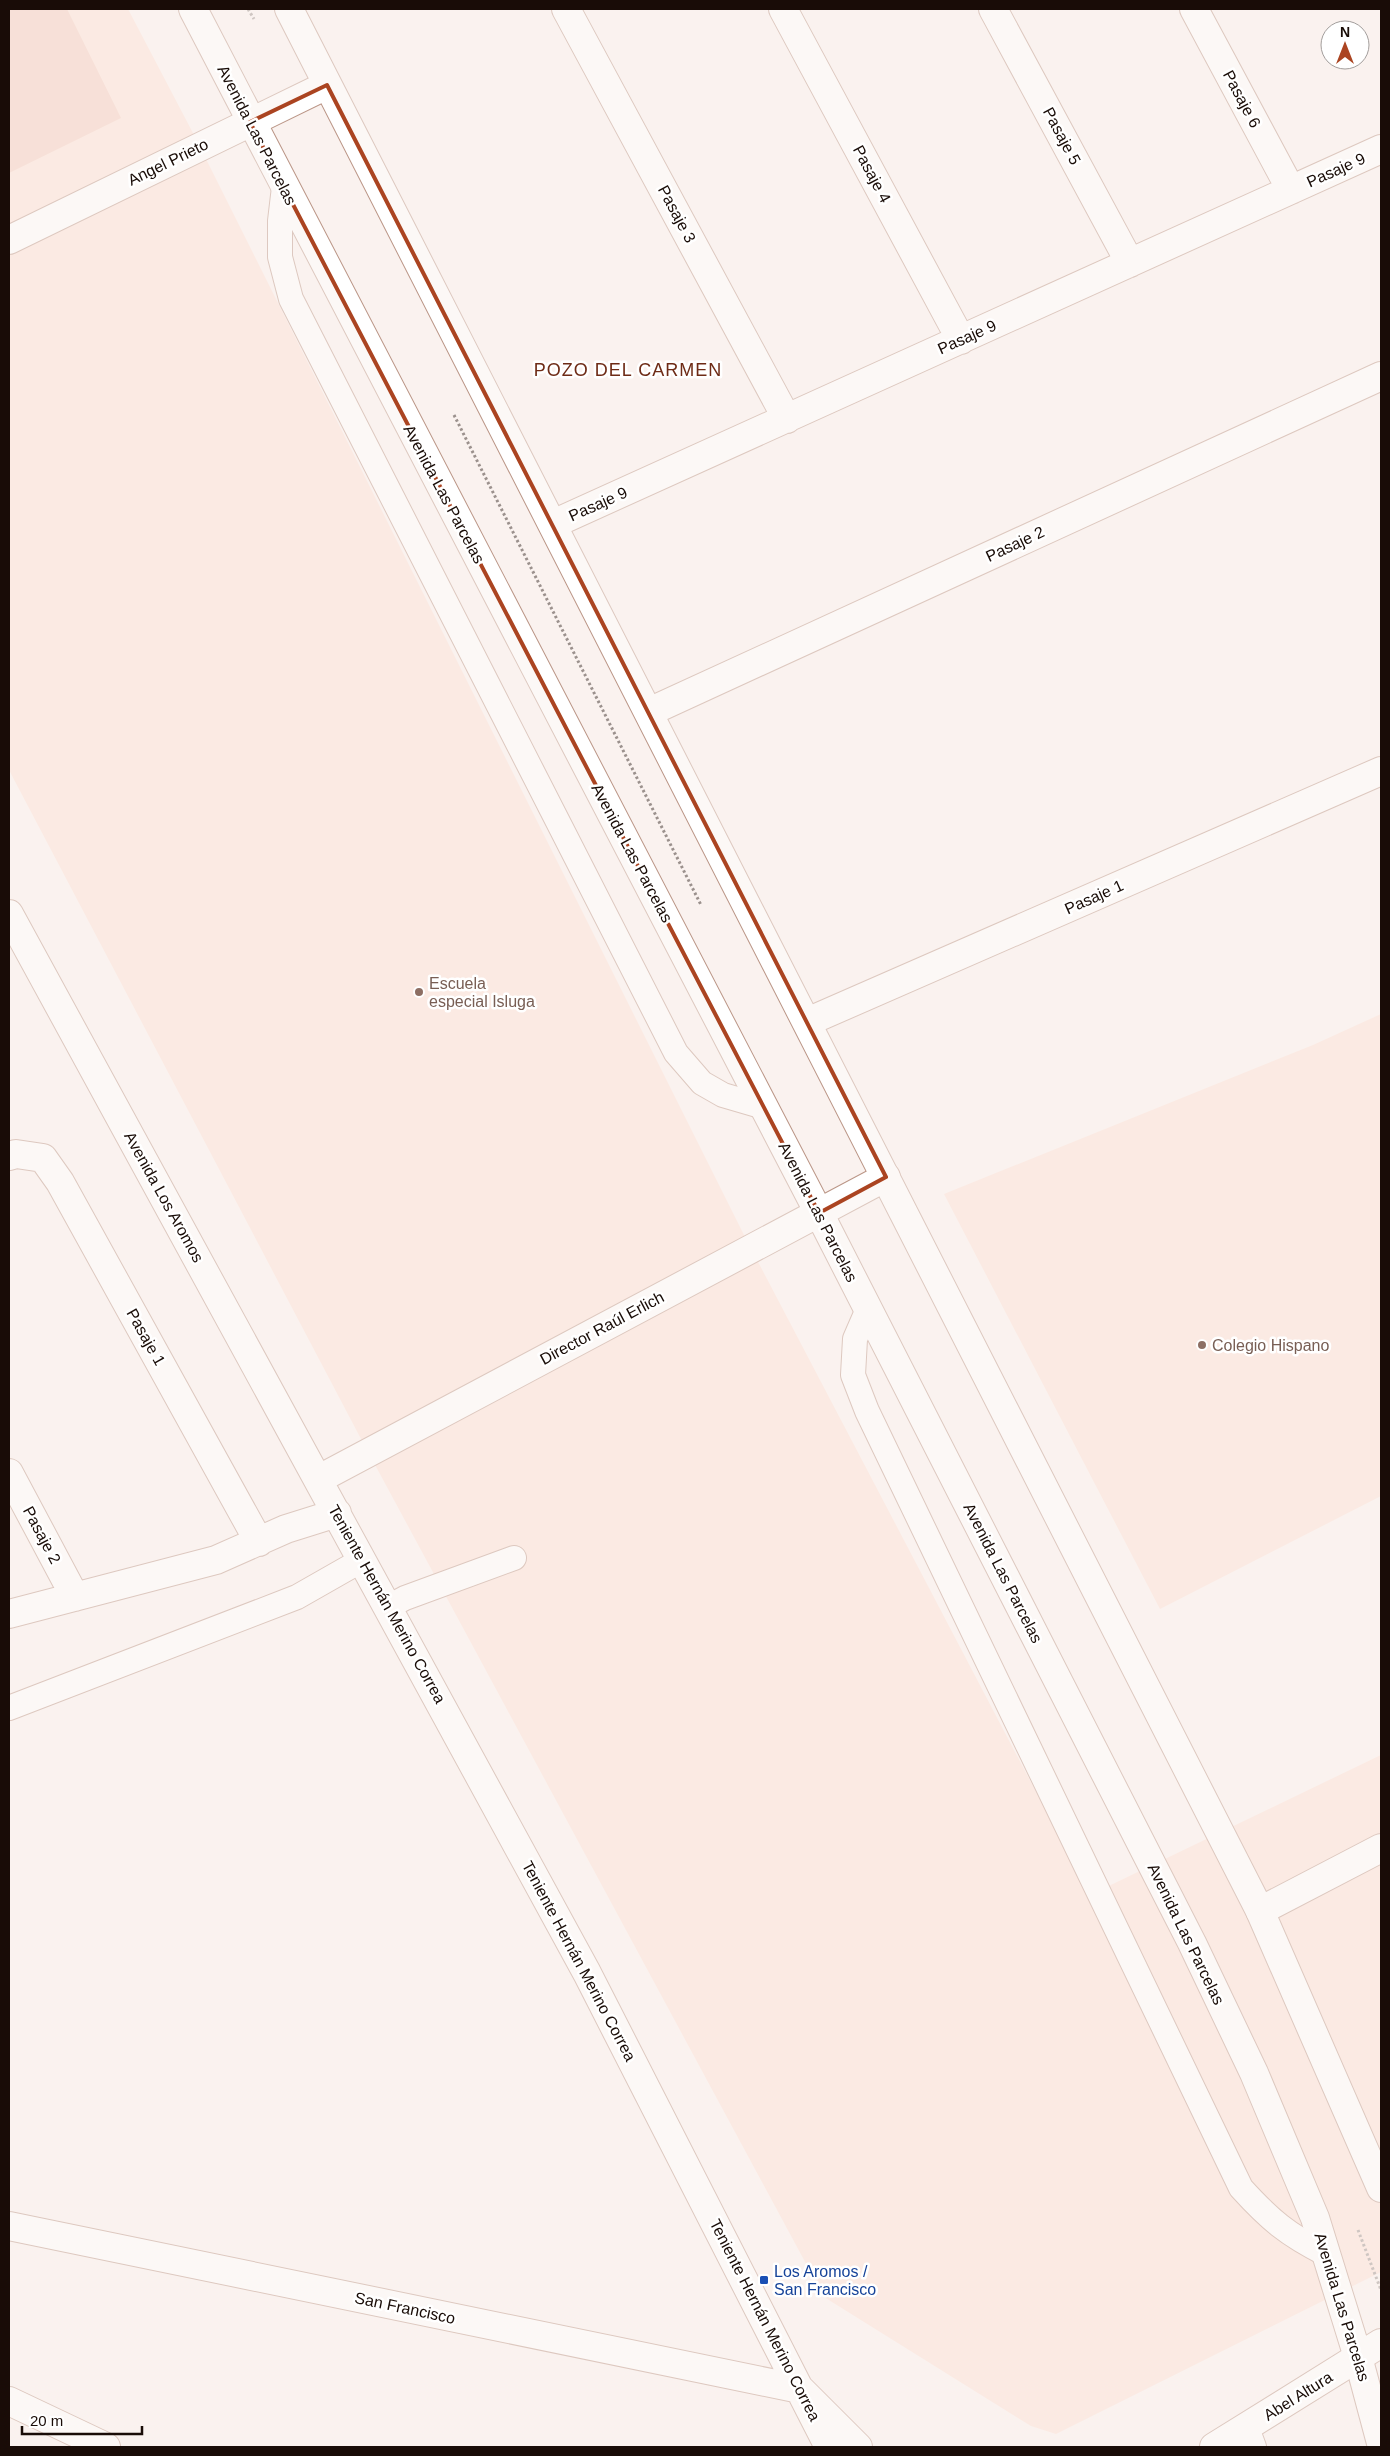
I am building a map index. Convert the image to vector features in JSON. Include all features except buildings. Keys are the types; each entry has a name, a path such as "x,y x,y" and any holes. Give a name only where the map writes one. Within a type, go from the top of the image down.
{"street":[{"name":"Avenida Las Parcelas","path":"193,9 250,122 819,1213 1192,1943 1254,2072 1315,2218 1358,2357 1381,2443"},
{"path":"289,9 1260,1911 1379,2176"},
{"name":"Pasaje 3","path":"566,9 787,419"},
{"name":"Pasaje 4","path":"784,9 962,340"},
{"name":"Pasaje 5","path":"993,9 1130,263"},
{"name":"Pasaje 6","path":"1194,9 1291,190"},
{"name":"Angel Prieto","path":"9,240 327,85"},
{"name":"Pasaje 9","path":"553,524 1381,149"},
{"name":"Pasaje 2","path":"649,712 1381,376"},
{"name":"Pasaje 1","path":"807,1022 1381,771"},
{"name":"Avenida Los Aromos","path":"9,914 17,947 319,1479"},
{"name":"Pasaje 1","path":"13,1155 43,1158 60,1182 259,1542"},
{"name":"Director Raúl Erlich","path":"319,1479 886,1177"},
{"name":"Pasaje 2","path":"9,1473 75,1597"},
{"name":"Teniente Hernán Merino Correa","path":"319,1479 587,1972 829,2447"},
{"path":"9,1614 216,1560 286,1529 337,1513"},
{"path":"1260,1911 1381,1848"},
{"name":"San Francisco","path":"9,2226 800,2389"},
{"name":"Abel Altura","path":"1214,2447 1250,2438 1358,2357 1381,2343"},
{"path":"800,2389 858,2447"},
{"path":"9,2401 106,2447"}],"lane":[{"path":"284,187 280,220 280,257 290,298 676,1053 702,1083 723,1095 764,1107"},
{"path":"868,1309 855,1340 853,1375 866,1411 1241,2188 1269,2219 1297,2240 1326,2254"},
{"path":"388,1607 405,1598 514,1558"},
{"path":"9,1708 298,1597 362,1560"}],"highlighted area":[{"path":"327,85 886,1177 819,1213 250,122"}],"shaded area":[{"path":"9,9 128,9 194,135 745,1237 1090,1895 1381,1755 1381,2272 1056,2434 1031,2426 824,2297 360,1437 9,770"},
{"name":"Colegio Hispano","path":"1381,1014 1381,1496 1160,1609 944,1194 1313,1045"}],"place":[{"name":"Escuela especial Isluga","path":"419,992"},
{"name":"Colegio Hispano","path":"1202,1345"},
{"name":"Los Aromos / San Francisco","path":"764,2280"}],"district":[{"name":"POZO DEL CARMEN","path":"628,370"}]}
